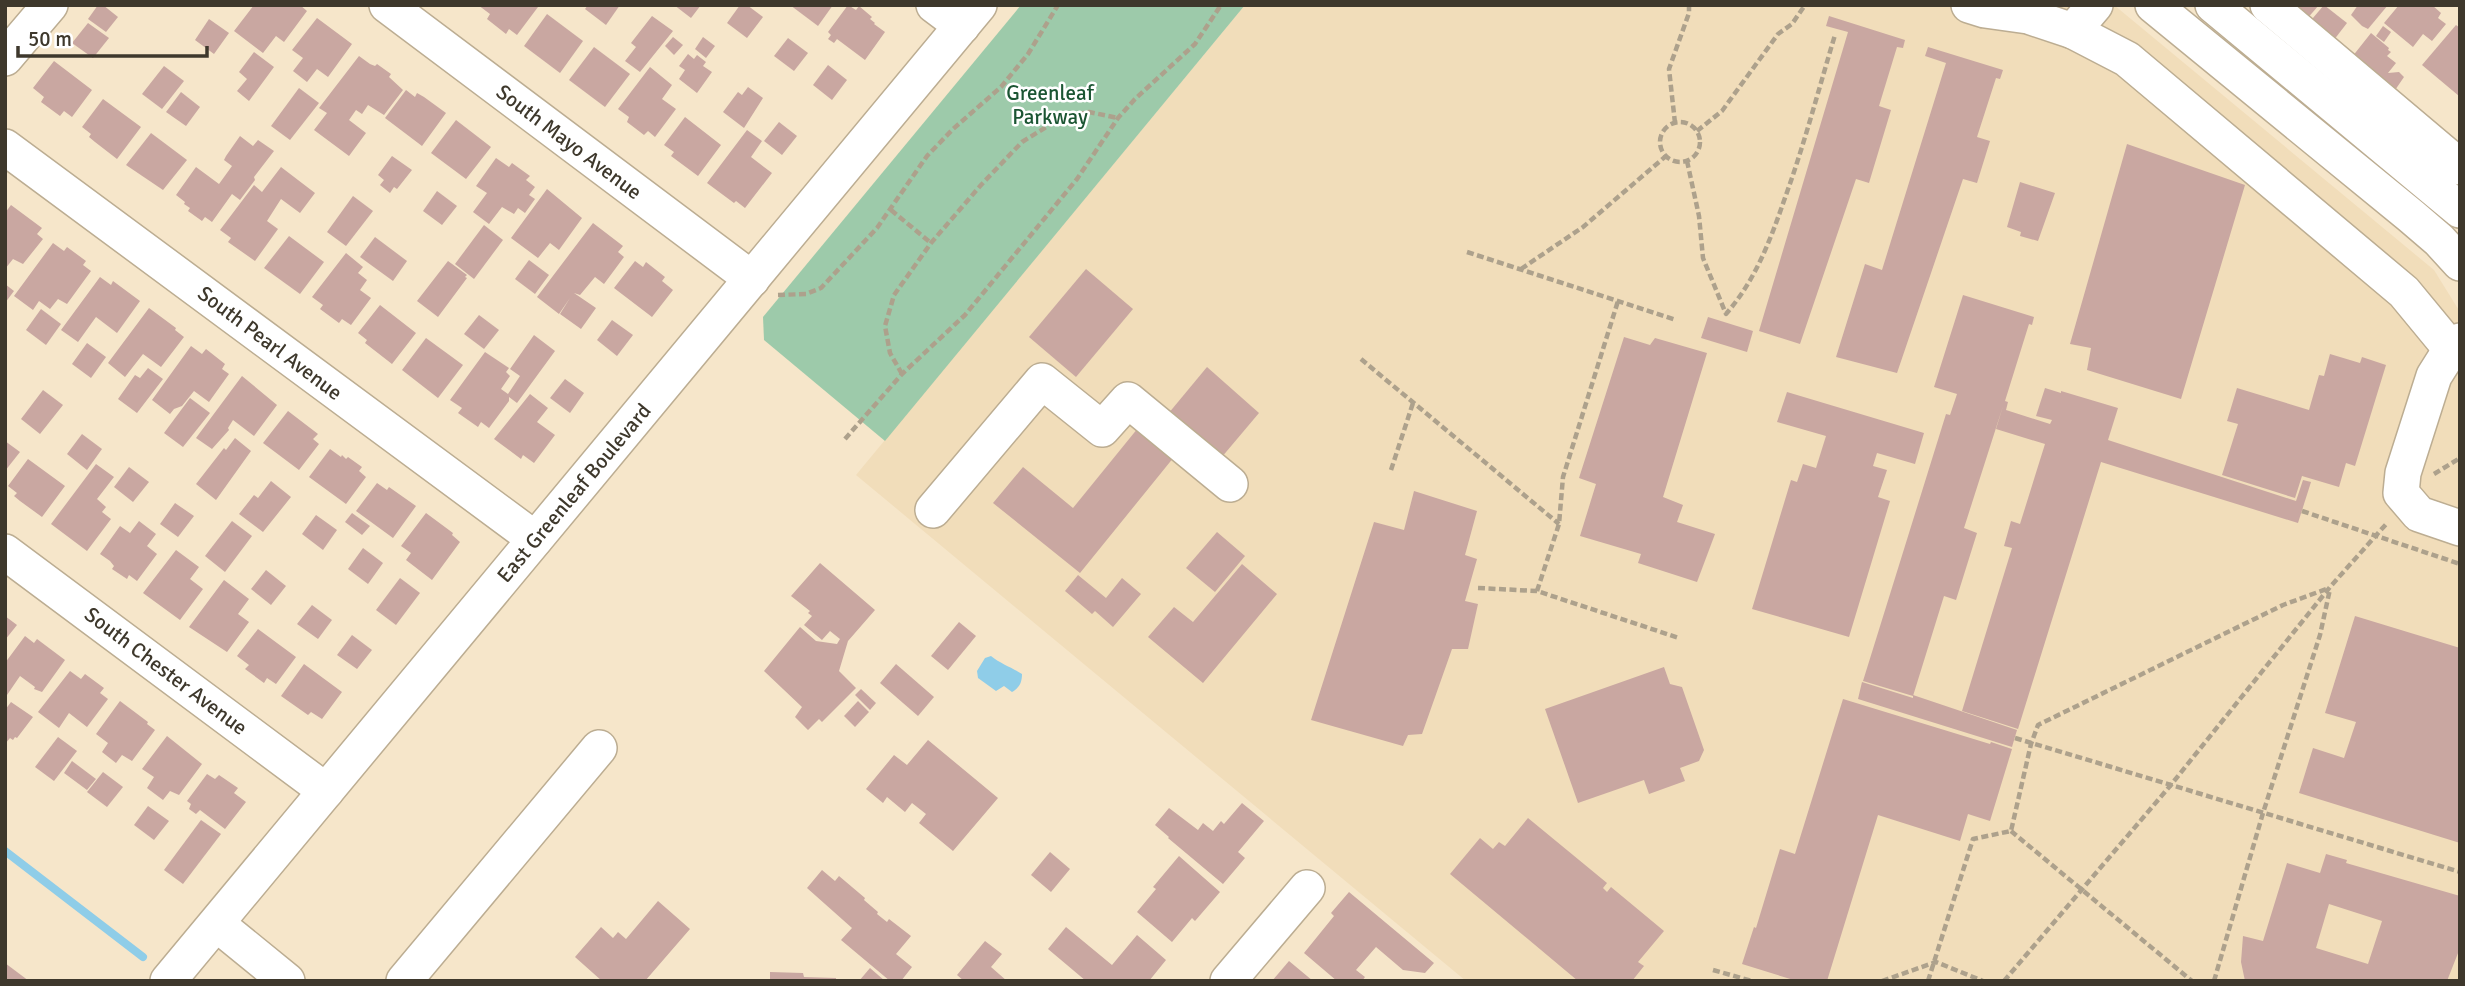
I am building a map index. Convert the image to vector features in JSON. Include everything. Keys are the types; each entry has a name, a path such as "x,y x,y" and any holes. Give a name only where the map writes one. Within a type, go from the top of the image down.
{"street":[{"path":"5,58 50,5"},
{"name":"South Mayo Avenue","path":"387,5 765,287"},
{"path":"1969,5 1984,10 2028,16 2084,18 2127,59 2394,283 2455,345 2434,376 2403,474 2401,493 2419,514 2460,528"},
{"path":"2153,5 2411,216 2460,263"},
{"path":"2213,5 2460,210"},
{"path":"2268,5 2457,158"},
{"name":"East Greenleaf Boulevard","path":"168,981 535,539 765,287 958,12"},
{"name":"South Pearl Avenue","path":"5,147 535,539"},
{"path":"933,510 1042,381 1102,429 1128,400 1230,484"},
{"name":"South Chester Avenue","path":"5,552 326,791"},
{"path":"404,981 599,748"},
{"path":"1228,981 1307,888"},
{"path":"217,924 287,981"}],"path":[{"path":"765,287 806,294 821,288 877,228 927,156 1001,87 1028,54 1058,5"},
{"path":"845,439 902,374 965,315 1077,179 1118,118 1195,44 1221,5"},
{"path":"1675,123 1670,69 1689,13 1689,5"},
{"path":"1697,131 1722,111 1778,34 1792,24 1805,5"},
{"path":"1686,161 1699,216 1703,258 1727,314 1745,293 1770,241 1799,159 1835,35"},
{"path":"902,374 890,353 885,326 894,295 931,243 1022,142 1061,118 1089,113 1118,118"},
{"path":"1675,123 1687,123 1700,137 1699,149 1686,161 1676,161 1666,156 1661,144 1661,137 1669,126 1675,123"},
{"path":"1520,269 1583,226 1666,156"},
{"path":"891,210 931,243"},
{"path":"1467,252 1676,320"},
{"path":"1537,591 1559,524 1563,477 1618,301"},
{"path":"1361,359 1559,524"},
{"path":"1391,470 1413,403"},
{"path":"2431,475 2460,458"},
{"path":"2004,981 2170,786 2330,587 2408,501"},
{"path":"2302,511 2460,564"},
{"path":"2011,831 2031,744 2038,726 2283,605 2330,587"},
{"path":"2214,981 2263,813 2320,635 2330,587"},
{"path":"1478,589 1537,591 1679,638"},
{"path":"2015,738 2460,872"},
{"path":"2011,831 2192,981"},
{"path":"1928,981 1973,839 2011,831"},
{"path":"1882,981 1936,962 1983,981"},
{"path":"1713,970 1752,981"}],"shaded area":[{"path":"1245,5 2114,5 2434,270 2460,312 2460,981 1466,981 856,475"}],"green space":[{"name":"Greenleaf Parkway","path":"1021,5 1245,5 885,441 764,340 763,317"}],"water":[{"path":"991,656 1022,674 1017,689 1012,692 1004,686 996,691 978,678 977,671 985,658"}],"building":[{"path":"98,5 103,5 118,17 106,32 88,19"},
{"path":"254,5 300,5 307,11 284,42 276,36 263,53 234,31"},
{"path":"478,5 538,7 517,35 509,29 506,34 487,19 490,14"},
{"path":"588,5 620,5 606,25 585,9"},
{"path":"674,5 701,5 691,18"},
{"path":"740,5 747,5 763,17 747,38 727,23"},
{"path":"790,5 833,5 818,26"},
{"path":"848,5 856,10 859,6 872,17 870,19 874,24 885,32 865,60 837,39 834,43 828,39 831,35 828,32"},
{"path":"2289,5 2319,5 2306,20"},
{"path":"2324,5 2347,23 2330,45 2307,25"},
{"path":"2358,5 2388,5 2368,29 2351,15"},
{"path":"2399,5 2432,5 2441,13 2438,18 2446,24 2432,41 2423,34 2413,47 2384,23"},
{"path":"547,14 583,41 560,73 524,46"},
{"path":"652,16 673,31 640,72 625,61 636,47 631,43"},
{"path":"1829,16 1905,40 1903,48 1897,47 1879,106 1891,110 1869,183 1856,179 1800,344 1759,331 1848,32 1826,26"},
{"path":"317,18 352,44 328,77 317,69 307,82 293,71 303,58 292,50"},
{"path":"209,19 229,33 214,54 195,40"},
{"path":"88,23 109,38 93,58 72,43"},
{"path":"2456,25 2460,28 2459,96 2422,65"},
{"path":"2383,26 2391,32 2384,42 2376,36"},
{"path":"2371,33 2389,48 2391,52 2387,56 2396,63 2388,73 2399,72 2404,77 2391,96 2352,57"},
{"path":"673,37 683,45 674,55 665,46"},
{"path":"703,37 715,46 706,58 695,49"},
{"path":"788,38 808,53 794,71 774,56"},
{"path":"594,47 630,74 605,107 569,80"},
{"path":"1928,47 2003,70 2000,79 1996,78 1977,137 1990,141 1977,183 1963,179 1897,373 1836,357 1865,264 1882,270 1946,63 1925,56"},
{"path":"254,52 274,67 249,101 237,91 247,79 239,72"},
{"path":"688,54 694,59 697,55 706,62 703,66 712,72 697,93 679,79 685,70 679,66"},
{"path":"359,56 391,74 389,77 403,90 384,115 368,105 362,114 356,110 349,120 366,133 349,156 314,130 327,113 319,108"},
{"path":"54,61 92,90 72,117 64,111 60,116 41,102 44,97 33,88"},
{"path":"828,65 847,80 832,100 813,85"},
{"path":"164,66 184,81 162,109 142,94"},
{"path":"650,67 672,85 662,99 676,109 655,137 648,131 644,135 627,122 629,117 618,109"},
{"path":"748,87 763,98 744,128 723,112 738,92 742,95"},
{"path":"299,88 319,103 290,140 271,126"},
{"path":"406,90 415,97 417,93 424,97 446,113 422,146 385,118"},
{"path":"181,92 200,107 186,126 166,112"},
{"path":"103,99 141,127 117,159 89,137 91,134 82,127"},
{"path":"685,117 721,145 698,176 671,156 674,152 664,145"},
{"path":"456,120 491,147 466,179 431,153"},
{"path":"779,122 797,136 782,155 764,141"},
{"path":"747,130 762,141 751,157 772,173 745,208 707,183"},
{"path":"151,133 187,160 163,190 126,165"},
{"path":"240,136 253,146 258,140 274,151 240,200 232,194 212,222 205,217 202,221 188,211 190,208 176,195 196,167 219,184 232,166 224,160"},
{"path":"2127,144 2245,185 2181,399 2087,370 2091,348 2070,344"},
{"path":"392,156 412,170 397,189 394,187 390,193 380,185 384,180 378,175"},
{"path":"496,158 509,167 512,163 530,176 526,180 535,187 529,195 535,199 525,213 518,208 514,214 502,207 489,224 473,212 487,193 476,186"},
{"path":"281,167 315,193 300,213 281,199 267,221 278,229 255,261 228,242 231,238 220,230 254,185 262,192"},
{"path":"2020,182 2055,193 2038,241 2020,236 2021,232 2007,227"},
{"path":"547,189 582,218 559,250 550,243 538,258 511,238"},
{"path":"437,191 457,206 442,225 423,211"},
{"path":"353,196 373,211 346,246 327,232"},
{"path":"11,205 42,228 37,234 43,239 23,264 13,259 5,269 5,213"},
{"path":"593,223 623,246 618,252 624,257 604,284 595,277 580,295 574,293 596,308 581,329 560,314 570,298 559,314 537,297"},
{"path":"484,225 503,240 474,279 455,264"},
{"path":"289,236 324,262 300,294 264,268"},
{"path":"375,237 407,261 393,281 360,257"},
{"path":"53,243 64,251 67,247 86,261 83,265 91,271 67,304 58,299 50,309 39,301 33,310 14,296"},
{"path":"346,253 363,267 358,273 367,280 360,290 371,298 351,325 342,319 339,323 320,309 323,305 312,297"},
{"path":"529,260 549,275 535,294 515,279"},
{"path":"448,261 467,275 467,278 438,317 417,301"},
{"path":"635,261 643,267 646,262 665,277 662,281 673,290 652,317 614,288"},
{"path":"1086,269 1133,309 1076,377 1029,337"},
{"path":"100,277 111,285 113,281 140,301 117,333 96,317 78,342 61,330"},
{"path":"5,284 14,291 5,303"},
{"path":"1963,295 2034,317 2032,325 2029,324 2005,401 2008,402 2006,410 2050,424 2052,420 2036,416 2045,388 2061,391 2118,408 2108,440 2296,501 2303,480 2311,482 2298,523 2101,462 2018,729 1962,711 2012,548 2004,546 2011,521 2020,524 2045,444 1996,429 2003,406 1964,528 1977,533 1956,600 1944,596 1913,696 1863,681 1946,414 1950,415 1957,394 1934,387"},
{"path":"380,305 416,333 392,364 365,343 367,340 358,333"},
{"path":"149,308 184,337 161,367 143,354 125,377 108,363"},
{"path":"41,309 61,324 46,345 26,330"},
{"path":"479,315 499,330 484,349 464,334"},
{"path":"1708,317 1753,331 1747,352 1701,338"},
{"path":"612,320 633,335 617,356 597,340"},
{"path":"534,335 555,351 517,403 509,397 509,401 489,428 481,422 478,427 458,413 462,408 450,400 485,352 509,368 506,372 510,376 501,389 508,394 520,376 510,369"},
{"path":"1624,337 1650,345 1655,338 1707,353 1663,497 1683,505 1677,522 1715,534 1697,582 1638,563 1641,554 1580,536 1596,484 1579,478"},
{"path":"426,338 463,365 438,398 402,370"},
{"path":"87,343 106,357 91,378 72,364"},
{"path":"191,346 202,354 206,349 225,364 222,369 229,374 209,402 194,391 182,406 170,414 152,400"},
{"path":"2330,354 2360,363 2362,357 2386,365 2355,466 2346,463 2339,487 2302,476 2295,498 2222,475 2238,424 2227,421 2237,388 2309,410 2319,375 2324,376"},
{"path":"1207,367 1259,413 1221,458 1168,414"},
{"path":"148,368 163,379 137,413 118,399 135,375 140,378"},
{"path":"242,376 277,405 254,436 233,420 229,430 212,449 196,438"},
{"path":"565,379 584,393 570,413 550,398"},
{"path":"43,390 63,405 40,434 21,419"},
{"path":"1787,392 1924,433 1915,464 1877,453 1873,466 1887,470 1878,497 1890,501 1849,637 1752,609 1791,480 1797,482 1803,464 1816,468 1826,436 1777,422"},
{"path":"530,394 548,408 537,422 555,435 534,463 523,455 521,459 494,439"},
{"path":"190,398 210,413 183,447 164,433"},
{"path":"288,411 318,434 313,439 319,444 299,470 263,443"},
{"path":"1138,428 1174,457 1080,573 993,503 1023,467 1073,508"},
{"path":"82,434 102,449 87,470 67,454"},
{"path":"235,438 251,451 216,500 196,484"},
{"path":"5,441 20,452 5,471"},
{"path":"330,449 362,467 359,471 366,477 346,504 309,477"},
{"path":"28,459 65,486 42,517 14,496 17,493 8,486"},
{"path":"96,464 114,477 97,499 106,507 102,512 111,519 87,551 51,524"},
{"path":"129,467 149,482 133,502 114,487"},
{"path":"271,481 291,497 263,532 239,514 254,495 258,498"},
{"path":"377,483 387,490 389,487 416,506 393,538 356,511"},
{"path":"1414,491 1477,511 1465,555 1477,559 1465,601 1478,604 1468,649 1452,649 1422,734 1408,735 1403,746 1311,720 1374,522 1404,530"},
{"path":"175,503 194,516 178,537 160,524"},
{"path":"352,513 370,526 362,535 345,522"},
{"path":"426,513 453,533 460,542 432,580 406,560 411,553 401,546"},
{"path":"316,515 337,530 323,550 302,534"},
{"path":"139,521 156,534 147,546 157,554 137,581 129,575 127,579 112,569 114,566 110,561 100,554 120,526 130,533"},
{"path":"232,521 252,536 225,572 205,556"},
{"path":"1217,532 1245,556 1215,592 1186,568"},
{"path":"363,548 383,563 368,584 348,569"},
{"path":"176,550 199,567 190,579 203,589 180,620 143,593"},
{"path":"820,563 875,610 848,641 839,671 856,688 822,722 819,719 808,730 795,717 802,707 764,671 800,627 816,641 837,644 840,639 830,631 822,640 804,625 812,616 808,613 810,611 791,596"},
{"path":"1242,564 1277,594 1203,683 1148,637 1174,607 1193,622"},
{"path":"266,570 286,586 271,605 251,589"},
{"path":"1078,575 1106,598 1122,578 1141,594 1113,627 1095,611 1092,614 1065,591"},
{"path":"400,578 420,593 396,625 376,610"},
{"path":"224,580 249,599 238,614 249,622 227,652 189,627"},
{"path":"312,605 332,620 318,639 297,624"},
{"path":"5,616 17,625 5,640"},
{"path":"2355,616 2460,648 2460,843 2299,793 2313,748 2344,758 2356,722 2325,713"},
{"path":"959,622 976,636 948,670 931,656"},
{"path":"258,629 296,657 276,684 267,678 264,683 245,669 249,665 237,656"},
{"path":"352,635 372,650 357,669 337,655"},
{"path":"25,636 34,643 37,639 65,660 42,692 34,689 35,687 20,676 7,695 5,663"},
{"path":"304,664 342,692 322,719 311,712 308,715 281,696"},
{"path":"896,664 934,697 918,716 880,683"},
{"path":"1664,667 1670,684 1682,687 1704,750 1699,761 1680,768 1685,781 1649,794 1644,780 1578,803 1545,709"},
{"path":"70,671 81,679 85,674 104,688 100,693 108,699 87,727 69,713 59,728 38,712"},
{"path":"1862,682 1913,698 1913,695 2017,730 2012,747 1858,699"},
{"path":"861,689 876,703 870,710 855,695"},
{"path":"1843,699 2012,749 1990,821 1968,814 1960,841 1878,815 1827,981 1797,981 1742,964 1780,849 1795,854"},
{"path":"120,701 155,730 132,761 122,755 116,763 102,752 108,743 96,734"},
{"path":"858,701 869,712 855,727 844,716"},
{"path":"11,702 33,717 17,738 10,738 5,744 5,710"},
{"path":"167,736 202,764 179,795 170,791 163,800 147,788 154,777 142,769"},
{"path":"58,737 77,751 54,781 35,767"},
{"path":"928,740 998,798 953,851 919,823 926,814 912,803 905,812 887,797 883,803 866,789 894,755 907,765"},
{"path":"72,761 96,779 87,790 64,773"},
{"path":"103,772 123,787 107,807 87,792"},
{"path":"207,774 215,779 219,775 238,788 234,793 246,802 225,829 200,810 196,814 189,809 191,804 187,801"},
{"path":"1242,803 1264,821 1238,852 1245,858 1223,884 1155,825 1169,808 1198,830 1203,823 1213,831 1221,821 1224,824"},
{"path":"148,806 169,821 154,840 134,825"},
{"path":"1528,818 1607,883 1603,888 1607,892 1611,887 1664,931 1638,962 1644,966 1632,981 1578,981 1450,874 1480,838 1493,849 1499,842 1505,846"},
{"path":"201,820 221,834 183,884 164,870"},
{"path":"1050,852 1070,869 1051,892 1031,875"},
{"path":"2326,854 2347,860 2346,863 2460,896 2460,948 2447,981 2245,981 2241,962 2243,936 2263,941 2287,863 2320,873","holes":["2329,904 2382,921 2368,964 2316,948"]},
{"path":"1179,856 1220,892 1195,921 1192,918 1172,942 1137,912 1156,889 1153,887"},
{"path":"822,870 835,881 839,876 865,898 877,914 887,922 889,919 911,936 896,954 912,967 901,981 890,981 841,940 852,928 807,888"},
{"path":"1349,892 1434,963 1425,973 1403,970 1376,947 1356,970 1365,977 1362,981 1337,981 1304,953 1334,916 1331,913"},
{"path":"658,901 690,929 645,981 602,981 575,957 601,927 613,938 618,932 626,939"},
{"path":"1066,927 1112,965 1137,935 1166,960 1149,981 1086,981 1048,949"},
{"path":"985,941 1002,954 991,967 1007,981 964,981 957,975"},
{"path":"1289,961 1313,981 1272,981"},
{"path":"5,963 29,981 5,981"},
{"path":"870,968 885,981 859,981"},
{"path":"770,972 803,973 804,977 836,978 836,981 770,981"}],"waterway":[{"path":"5,851 143,957"}]}
